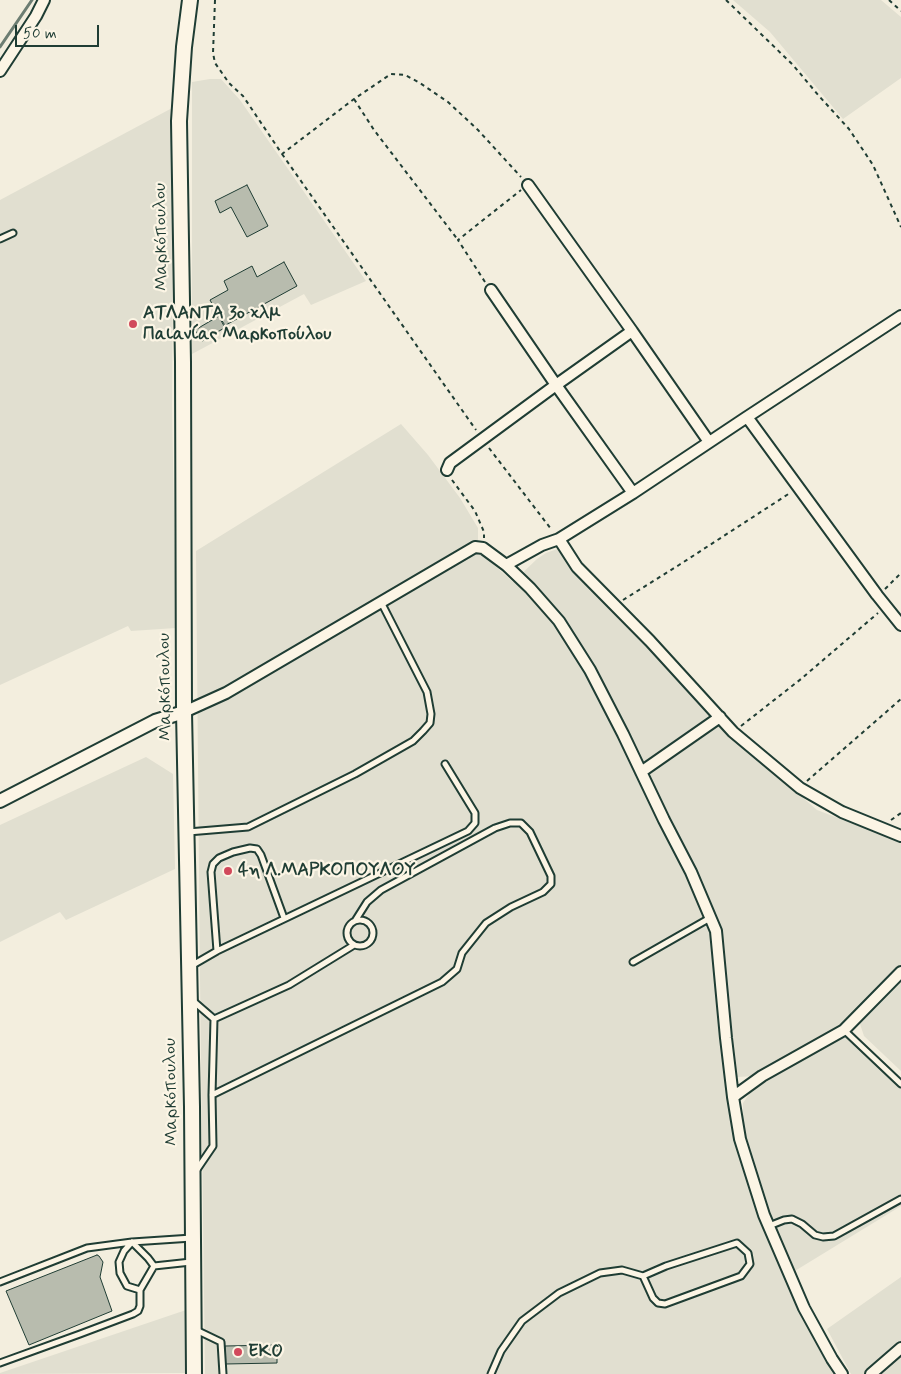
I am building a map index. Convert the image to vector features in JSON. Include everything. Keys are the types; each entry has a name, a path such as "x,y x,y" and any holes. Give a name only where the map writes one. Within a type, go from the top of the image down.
{"main road":[{"name":"Μαρκόπουλου","path":"190,0 184,47 179,121 183,362 184,712 194,1374"}],"street":[{"path":"0,71 36,16 44,0"},
{"path":"528,185 709,442"},
{"path":"490,290 634,493"},
{"path":"506,565 542,545 559,540 634,493 901,316"},
{"path":"446,470 450,463 632,331"},
{"path":"747,418 901,625"},
{"path":"559,540 578,568 650,641 733,732 800,788 842,812 901,836"},
{"path":"0,801 155,721 184,712 226,694 475,548 483,548 506,565 530,588 559,621 590,670 691,872 711,918 716,931 733,1097 740,1139 750,1176 804,1308 842,1374"},
{"path":"641,772 720,717"},
{"path":"733,1097 762,1076 844,1030 901,972"},
{"path":"871,1374 901,1348"}],"lane":[{"path":"0,239 13,233"},
{"path":"187,832 248,828 355,774 413,741 430,723 431,714 427,692 381,602"},
{"path":"188,968 217,951 284,918 468,831 475,823 475,813 445,764"},
{"path":"212,1095 442,982 457,970 462,953 486,923 512,907 543,892 551,884 551,876 530,832 521,823 510,823 495,828 381,890 366,902 355,921 348,926 346,935 354,945 366,945 370,942 373,934 370,926 363,920 355,921"},
{"path":"217,951 211,872 213,864 218,858 250,848 258,849 284,918"},
{"path":"633,962 711,918"},
{"path":"214,1019 289,985 354,945"},
{"path":"189,997 214,1019"},
{"path":"191,1178 213,1146 214,1019"},
{"path":"844,1030 901,1084"},
{"path":"769,1226 792,1219 802,1224 814,1235 823,1237 834,1236 901,1199"},
{"path":"0,1282 87,1248 132,1242 192,1238"},
{"path":"132,1242 154,1266"},
{"path":"132,1242 124,1251 119,1262 120,1273 127,1286 140,1290"},
{"path":"490,1374 501,1351 522,1322 559,1293 600,1272 622,1270 643,1276 666,1266 737,1243 748,1253 750,1264 741,1276 665,1304 658,1303 653,1298 643,1276"},
{"path":"154,1266 192,1262"},
{"path":"0,1363 138,1311 140,1306 140,1290 154,1266"},
{"path":"193,1328 221,1342 223,1374"}],"path":[{"path":"216,0 212,53 215,63 229,82 243,96 482,440 559,540"},
{"path":"726,0 793,66 849,129 874,165 901,227"},
{"path":"889,0 901,10"},
{"path":"282,154 354,99 391,74 405,75 448,102 478,130 528,185 458,240"},
{"path":"354,99 374,130 458,240 490,290"},
{"path":"446,470 475,511 484,532 483,548"},
{"path":"614,605 680,565 799,487"},
{"path":"878,595 901,573"},
{"path":"733,732 801,679 886,606"},
{"path":"800,788 901,699"}],"shaded area":[{"path":"733,0 881,0 901,17 901,78 843,119 770,32"},
{"path":"221,79 240,100 366,281 311,305 304,294 192,354 192,82"},
{"path":"174,107 172,405 176,628 131,631 128,626 0,685 0,200"},
{"path":"401,424 428,455 460,498 478,528 478,541 494,565 513,582 537,559 546,553 560,548 576,574 733,737 817,810 901,842 901,968 841,1028 756,1076 737,1077 734,1053 723,1059 732,1120 743,1117 743,1103 752,1090 841,1037 847,1038 901,1087 901,1206 785,1277 802,1319 833,1374 205,1374 196,551"},
{"path":"146,757 173,774 175,869 66,920 60,912 0,942 0,825"},
{"path":"901,979 901,1071 864,1036 858,1018"},
{"path":"901,1277 901,1374 851,1374 827,1329"},
{"path":"186,1310 186,1373 0,1374 0,1373"}],"building":[{"path":"247,185 268,226 247,237 231,207 220,213 215,201"},
{"path":"284,262 297,286 224,326 210,300 228,290 224,281 252,266 257,277"},
{"path":"219,316 226,327 202,341 195,330"},
{"path":"97,1255 103,1262 100,1277 112,1311 29,1345 6,1291"},
{"path":"277,1345 277,1363 225,1364 225,1346"}],"waterway":[{"path":"0,47 32,0"}],"place":[{"name":"ΑΤΛΑΝΤΑ 3ο χλμ Παιανίας Μαρκοπούλου","path":"133,324"},
{"name":"4η Λ.ΜΑΡΚΟΠΟΥΛΟΥ","path":"228,871"},
{"name":"EKO","path":"238,1352"}]}
